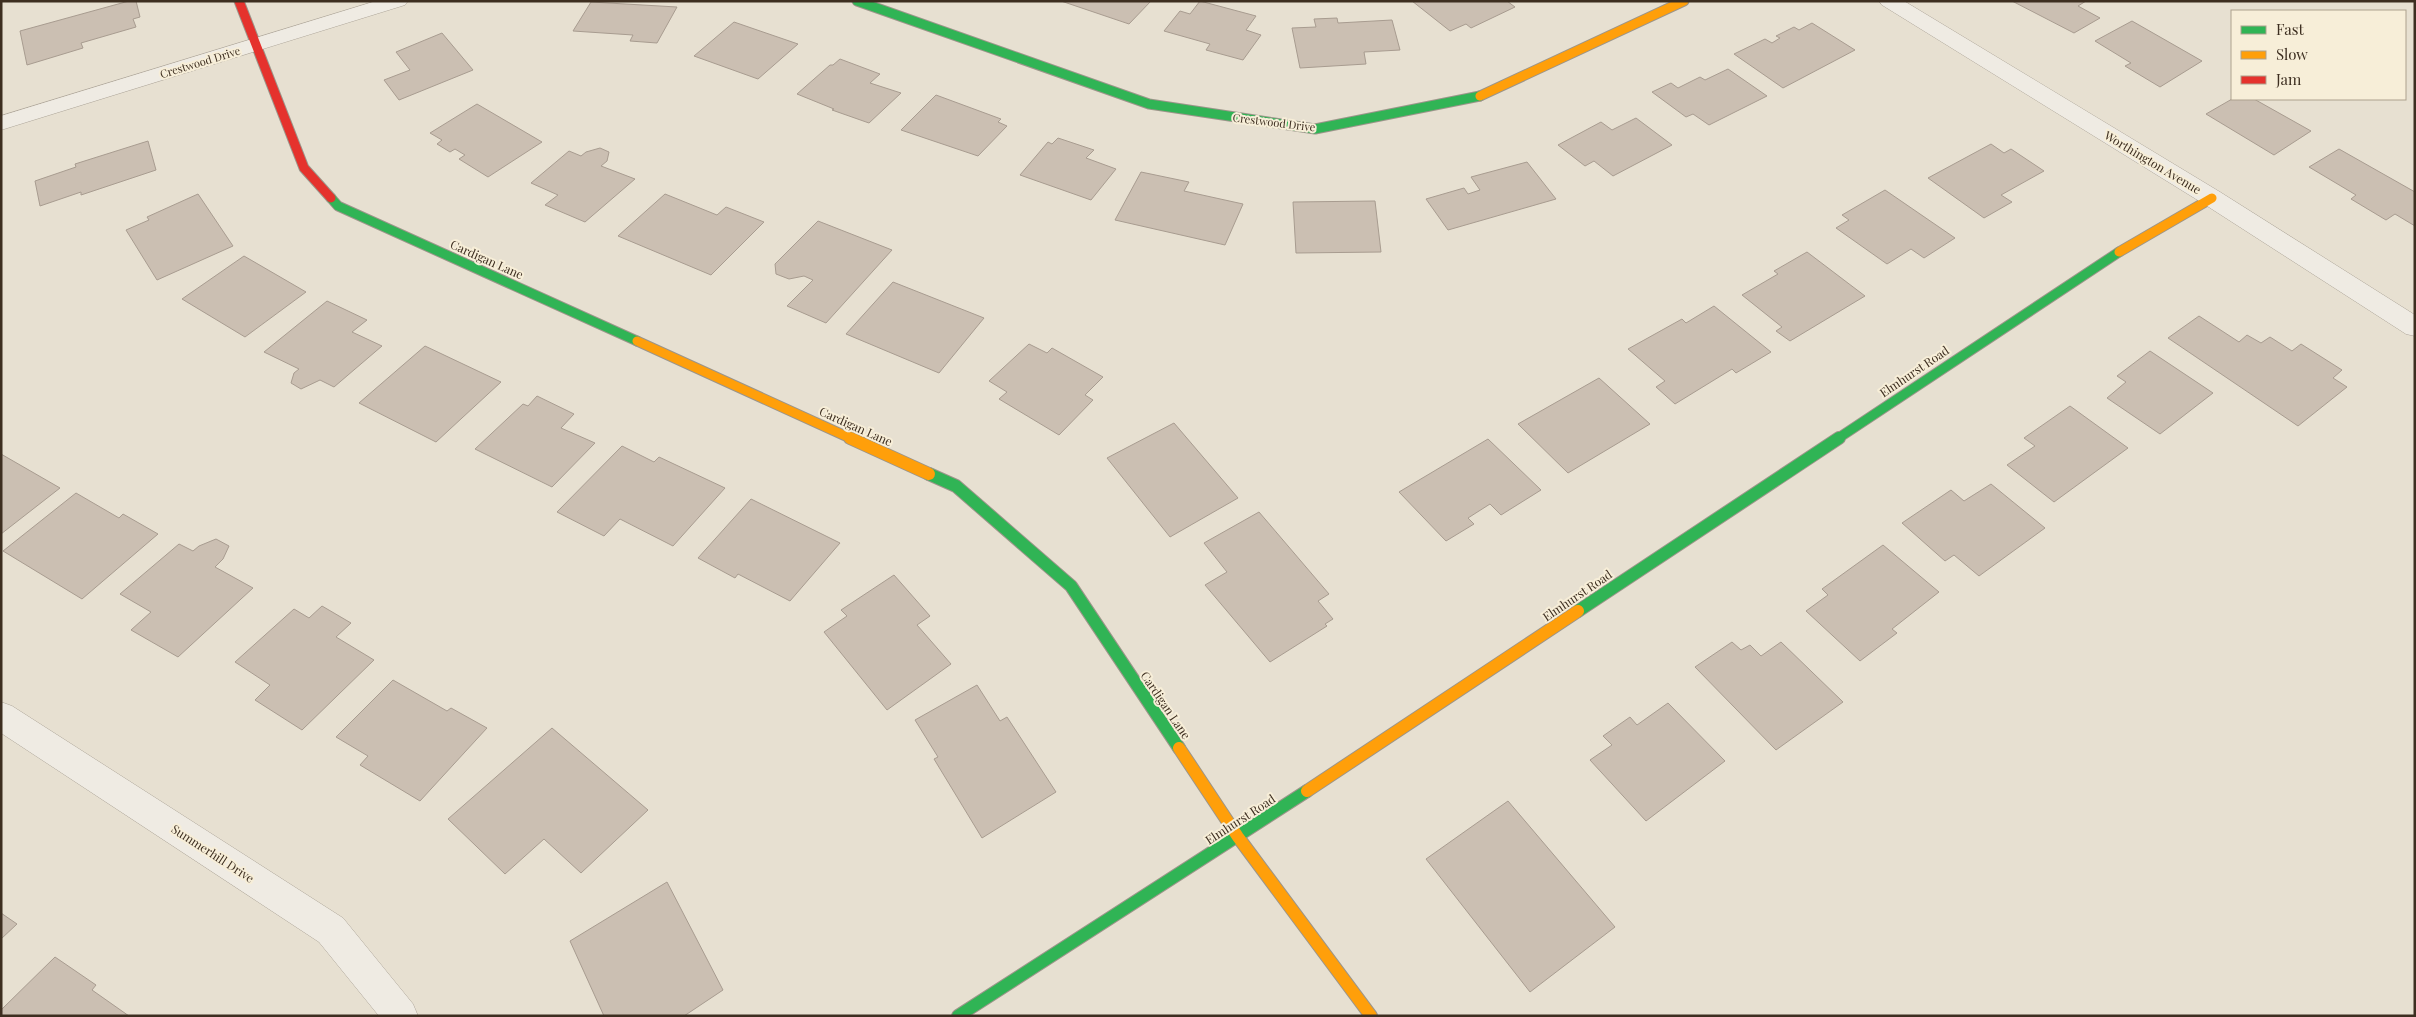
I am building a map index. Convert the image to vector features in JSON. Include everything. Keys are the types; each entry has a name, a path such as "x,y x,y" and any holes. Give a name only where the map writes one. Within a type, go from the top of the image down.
{"street":[{"name":"Cardigan Lane","path":"239,1 304,168 338,206 956,486 1071,586 1238,837 1371,1016"},
{"name":"Crestwood Drive","path":"1,122 398,1"},
{"name":"Crestwood Drive","path":"857,1 1149,104 1315,129 1480,96 1684,1"},
{"name":"Worthington Avenue","path":"1889,1 2212,198 2415,327"},
{"name":"Elmhurst Road","path":"958,1016 1238,837 2099,264 2212,198"},
{"name":"Summerhill Drive","path":"1,716 331,930 401,1016"}],"building":[{"path":"129,1 136,1 140,17 133,19 136,27 81,43 83,48 27,65 20,31"},
{"path":"1061,1 1151,1 1129,24"},
{"path":"1200,1 1256,16 1246,30 1261,35 1243,60 1206,50 1210,44 1164,31 1180,11 1190,14"},
{"path":"1412,1 1507,1 1515,7 1471,28 1466,24 1450,31"},
{"path":"2012,1 2086,1 2078,6 2100,18 2074,33"},
{"path":"591,2 677,7 657,43 630,41 633,35 573,31"},
{"path":"1337,18 1338,23 1392,20 1400,50 1364,52 1366,64 1300,68 1292,28 1316,27 1314,19"},
{"path":"2132,21 2202,61 2160,87 2125,66 2131,63 2095,41"},
{"path":"734,22 798,44 758,79 694,56"},
{"path":"1812,23 1855,50 1783,88 1734,54 1765,39 1772,43 1780,38 1776,36 1794,27 1799,30"},
{"path":"442,33 473,70 399,100 384,80 410,70 396,52"},
{"path":"840,59 880,74 870,83 901,93 869,123 832,110 834,109 797,94 830,65 833,65"},
{"path":"1728,69 1767,96 1709,125 1693,114 1686,117 1652,92 1671,83 1678,88 1700,77 1705,80"},
{"path":"936,95 1001,119 998,122 1007,126 978,156 901,130"},
{"path":"2231,100 2256,100 2311,131 2274,155 2206,114"},
{"path":"477,104 542,142 488,177 459,159 465,155 455,149 450,152 437,144 442,140 430,133"},
{"path":"1636,118 1672,145 1613,176 1594,161 1585,166 1558,145 1601,122 1612,130"},
{"path":"1058,138 1094,150 1086,158 1116,169 1091,200 1020,175 1048,142 1052,144"},
{"path":"148,141 156,170 81,195 81,192 40,206 35,181 76,167 75,164"},
{"path":"1991,144 2004,153 2011,149 2044,171 2001,195 2012,202 1984,218 1928,178"},
{"path":"600,148 609,152 607,161 601,166 635,179 585,222 545,205 558,195 531,183 569,151 581,156 586,152"},
{"path":"2339,149 2415,192 2415,226 2395,214 2386,220 2351,199 2356,195 2309,167"},
{"path":"1527,162 1556,199 1448,230 1426,199 1464,188 1468,194 1480,190 1471,177"},
{"path":"1141,172 1189,182 1184,191 1243,204 1225,245 1115,220"},
{"path":"1885,190 1955,238 1924,258 1911,249 1887,264 1836,228 1849,220 1842,215"},
{"path":"198,194 233,246 157,280 126,230 149,220 147,217"},
{"path":"665,194 717,215 726,207 764,222 711,275 618,236"},
{"path":"1375,201 1381,252 1296,253 1293,202"},
{"path":"818,221 892,250 826,323 787,306 813,280 804,276 789,279 776,274 775,264"},
{"path":"1807,252 1865,296 1790,341 1776,331 1782,327 1742,295 1778,274 1774,271"},
{"path":"244,256 306,292 245,337 182,299"},
{"path":"893,282 984,318 939,373 846,334"},
{"path":"327,301 367,320 352,332 382,346 334,387 320,380 301,389 291,383 294,373 299,369 264,352"},
{"path":"1714,306 1771,352 1736,373 1732,369 1675,404 1656,387 1665,381 1628,349 1682,319 1686,323"},
{"path":"2199,316 2239,342 2247,335 2261,343 2270,337 2292,351 2301,344 2342,370 2333,378 2347,387 2298,426 2168,338"},
{"path":"1029,344 1047,353 1052,348 1103,377 1085,395 1093,400 1059,435 999,399 1007,392 989,381"},
{"path":"425,346 501,382 436,442 359,403"},
{"path":"2150,351 2213,393 2160,434 2107,398 2126,382 2117,376"},
{"path":"1599,378 1650,424 1568,473 1518,424"},
{"path":"537,396 574,414 561,428 595,443 552,487 475,449 523,404 528,406"},
{"path":"2070,406 2128,448 2054,502 2007,465 2035,446 2024,438"},
{"path":"1174,423 1238,498 1170,537 1107,458"},
{"path":"1488,439 1541,490 1501,515 1490,504 1468,518 1474,524 1446,541 1399,492"},
{"path":"622,446 654,462 659,457 725,488 673,546 620,519 604,536 557,512"},
{"path":"1,454 60,488 1,534"},
{"path":"1991,484 2045,528 1979,576 1954,555 1945,561 1902,523 1951,490 1964,501"},
{"path":"76,493 119,518 123,514 158,534 82,599 3,551"},
{"path":"751,499 840,543 790,601 738,574 735,578 698,558"},
{"path":"1259,512 1329,594 1318,601 1333,619 1325,624 1327,626 1270,662 1205,585 1227,572 1204,543"},
{"path":"216,539 229,546 223,559 215,567 253,588 178,657 131,630 151,612 120,594 179,544 193,551 199,546"},
{"path":"1883,545 1939,592 1892,629 1897,633 1860,661 1806,611 1828,595 1822,589"},
{"path":"894,575 930,616 917,625 951,664 887,710 824,632 847,616 841,610"},
{"path":"322,606 351,623 336,637 374,660 302,730 255,700 270,685 235,662 294,609 309,618"},
{"path":"1732,642 1741,650 1750,645 1761,656 1781,642 1843,702 1776,750 1695,667"},
{"path":"393,680 447,711 451,708 487,728 420,801 360,765 368,756 336,737"},
{"path":"977,685 1000,721 1007,717 1056,792 982,838 934,759 938,757 915,720"},
{"path":"1668,703 1725,761 1646,821 1590,760 1612,745 1603,736 1630,717 1637,725"},
{"path":"552,728 648,810 581,873 544,839 505,874 448,819"},
{"path":"1508,801 1615,927 1530,992 1426,859"},
{"path":"667,882 723,990 684,1016 604,1016 570,941"},
{"path":"1,913 17,924 1,939"},
{"path":"55,957 96,985 92,990 129,1016 1,1016 1,1010"}],"traffic: fast":[{"path":"857,1 1149,104 1315,129 1480,96"},
{"path":"331,198 338,206 637,341"},
{"path":"1578,611 2119,252"},
{"path":"929,474 956,486 1071,586 1179,748"},
{"path":"958,1016 1307,791"}],"traffic: slow":[{"path":"1480,96 1684,1"},
{"path":"2119,252 2212,198"},
{"path":"637,341 929,474"},
{"path":"1307,791 1578,611"},
{"path":"1179,748 1238,837 1371,1016"}],"traffic: jam":[{"path":"239,1 304,168 331,198"}]}
